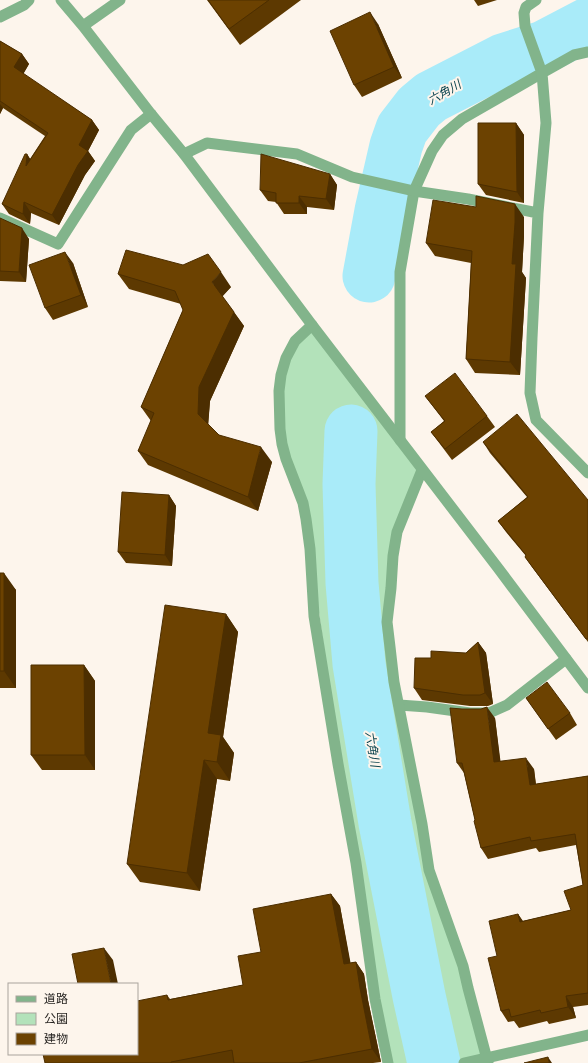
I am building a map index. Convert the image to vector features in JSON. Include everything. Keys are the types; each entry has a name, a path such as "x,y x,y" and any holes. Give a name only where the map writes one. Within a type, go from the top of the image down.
{"street":[{"path":"0,17 24,5 29,0"},
{"path":"61,0 184,154 588,688"},
{"path":"83,26 120,0"},
{"path":"536,0 526,7 524,13 524,26 542,73 546,123 538,213 530,393 536,420 588,473"},
{"path":"400,440 400,272 414,191 432,151 443,135 462,119 542,73 574,56 588,52"},
{"path":"0,218 58,244 131,130 151,114"},
{"path":"184,154 207,144 297,154 352,177 414,191 468,199 538,213"},
{"path":"312,325 295,341 286,358 281,375 279,391 280,429 286,459 303,503 306,518 310,549 314,616 338,764 355,855 375,999 388,1063"},
{"path":"422,470 397,532 387,622 394,682 422,824 429,870 463,966 488,1061"},
{"path":"399,705 428,707 470,713 489,713 507,705 566,659"},
{"path":"464,1063 488,1061 588,1035"}],"green space":[{"path":"312,325 422,470 397,532 387,622 429,870 488,1063 388,1063 348,817 310,549 280,429 286,358"}],"building":[{"path":"208,0 269,0 229,29"},
{"path":"370,12 394,67 354,85 330,31"},
{"path":"0,41 22,54 14,67 92,120 79,145 88,151 78,165 52,215 24,202 23,214 2,204 25,154 27,154 26,166 48,133 0,101"},
{"path":"478,123 516,123 517,192 478,184"},
{"path":"261,154 330,174 326,199 299,196 299,203 276,203 276,193 260,190"},
{"path":"476,196 515,204 512,264 516,264 510,362 466,359 472,251 426,243 433,200 476,207"},
{"path":"0,218 22,228 19,272 0,271"},
{"path":"126,250 183,265 208,254 221,272 212,282 234,312 199,387 198,414 219,435 261,447 248,497 138,451 154,413 141,407 183,310 175,291 118,274"},
{"path":"65,252 81,295 45,308 29,265"},
{"path":"455,373 487,416 445,449 431,432 445,421 425,396"},
{"path":"517,414 588,500 588,638 586,639 525,557 526,555 498,521 528,497 483,442"},
{"path":"122,492 169,495 165,555 118,552"},
{"path":"0,573 4,573 4,671 0,671"},
{"path":"165,605 226,614 208,733 221,735 217,762 204,760 187,873 127,864"},
{"path":"478,642 485,693 480,695 463,695 414,688 415,658 431,658 431,651 466,653"},
{"path":"31,665 84,665 85,755 31,755"},
{"path":"547,682 570,713 548,729 526,698"},
{"path":"487,707 494,762 526,758 530,785 588,776 588,993 566,996 568,1007 541,1013 540,1010 511,1017 509,1009 501,1011 488,958 497,956 489,921 518,914 520,922 571,910 564,891 583,885 575,834 531,841 530,837 481,848 462,763 457,763 450,708 481,709"},
{"path":"331,894 344,964 356,962 372,1049 299,1063 234,1063 232,1050 171,1063 45,1063 43,1055 138,1055 138,1001 167,995 168,1000 243,985 238,956 261,952 253,909"},
{"path":"104,948 111,983 78,983 72,954"},
{"path":"548,1057 549,1063 524,1063"}],"waterway":[{"name":"六角川","path":"369,276 381,211 396,146 402,129 419,107 431,97 503,60 544,47 588,24"},
{"name":"六角川","path":"351,431 349,484 352,583 359,664 385,823 419,996 434,1063"}]}
